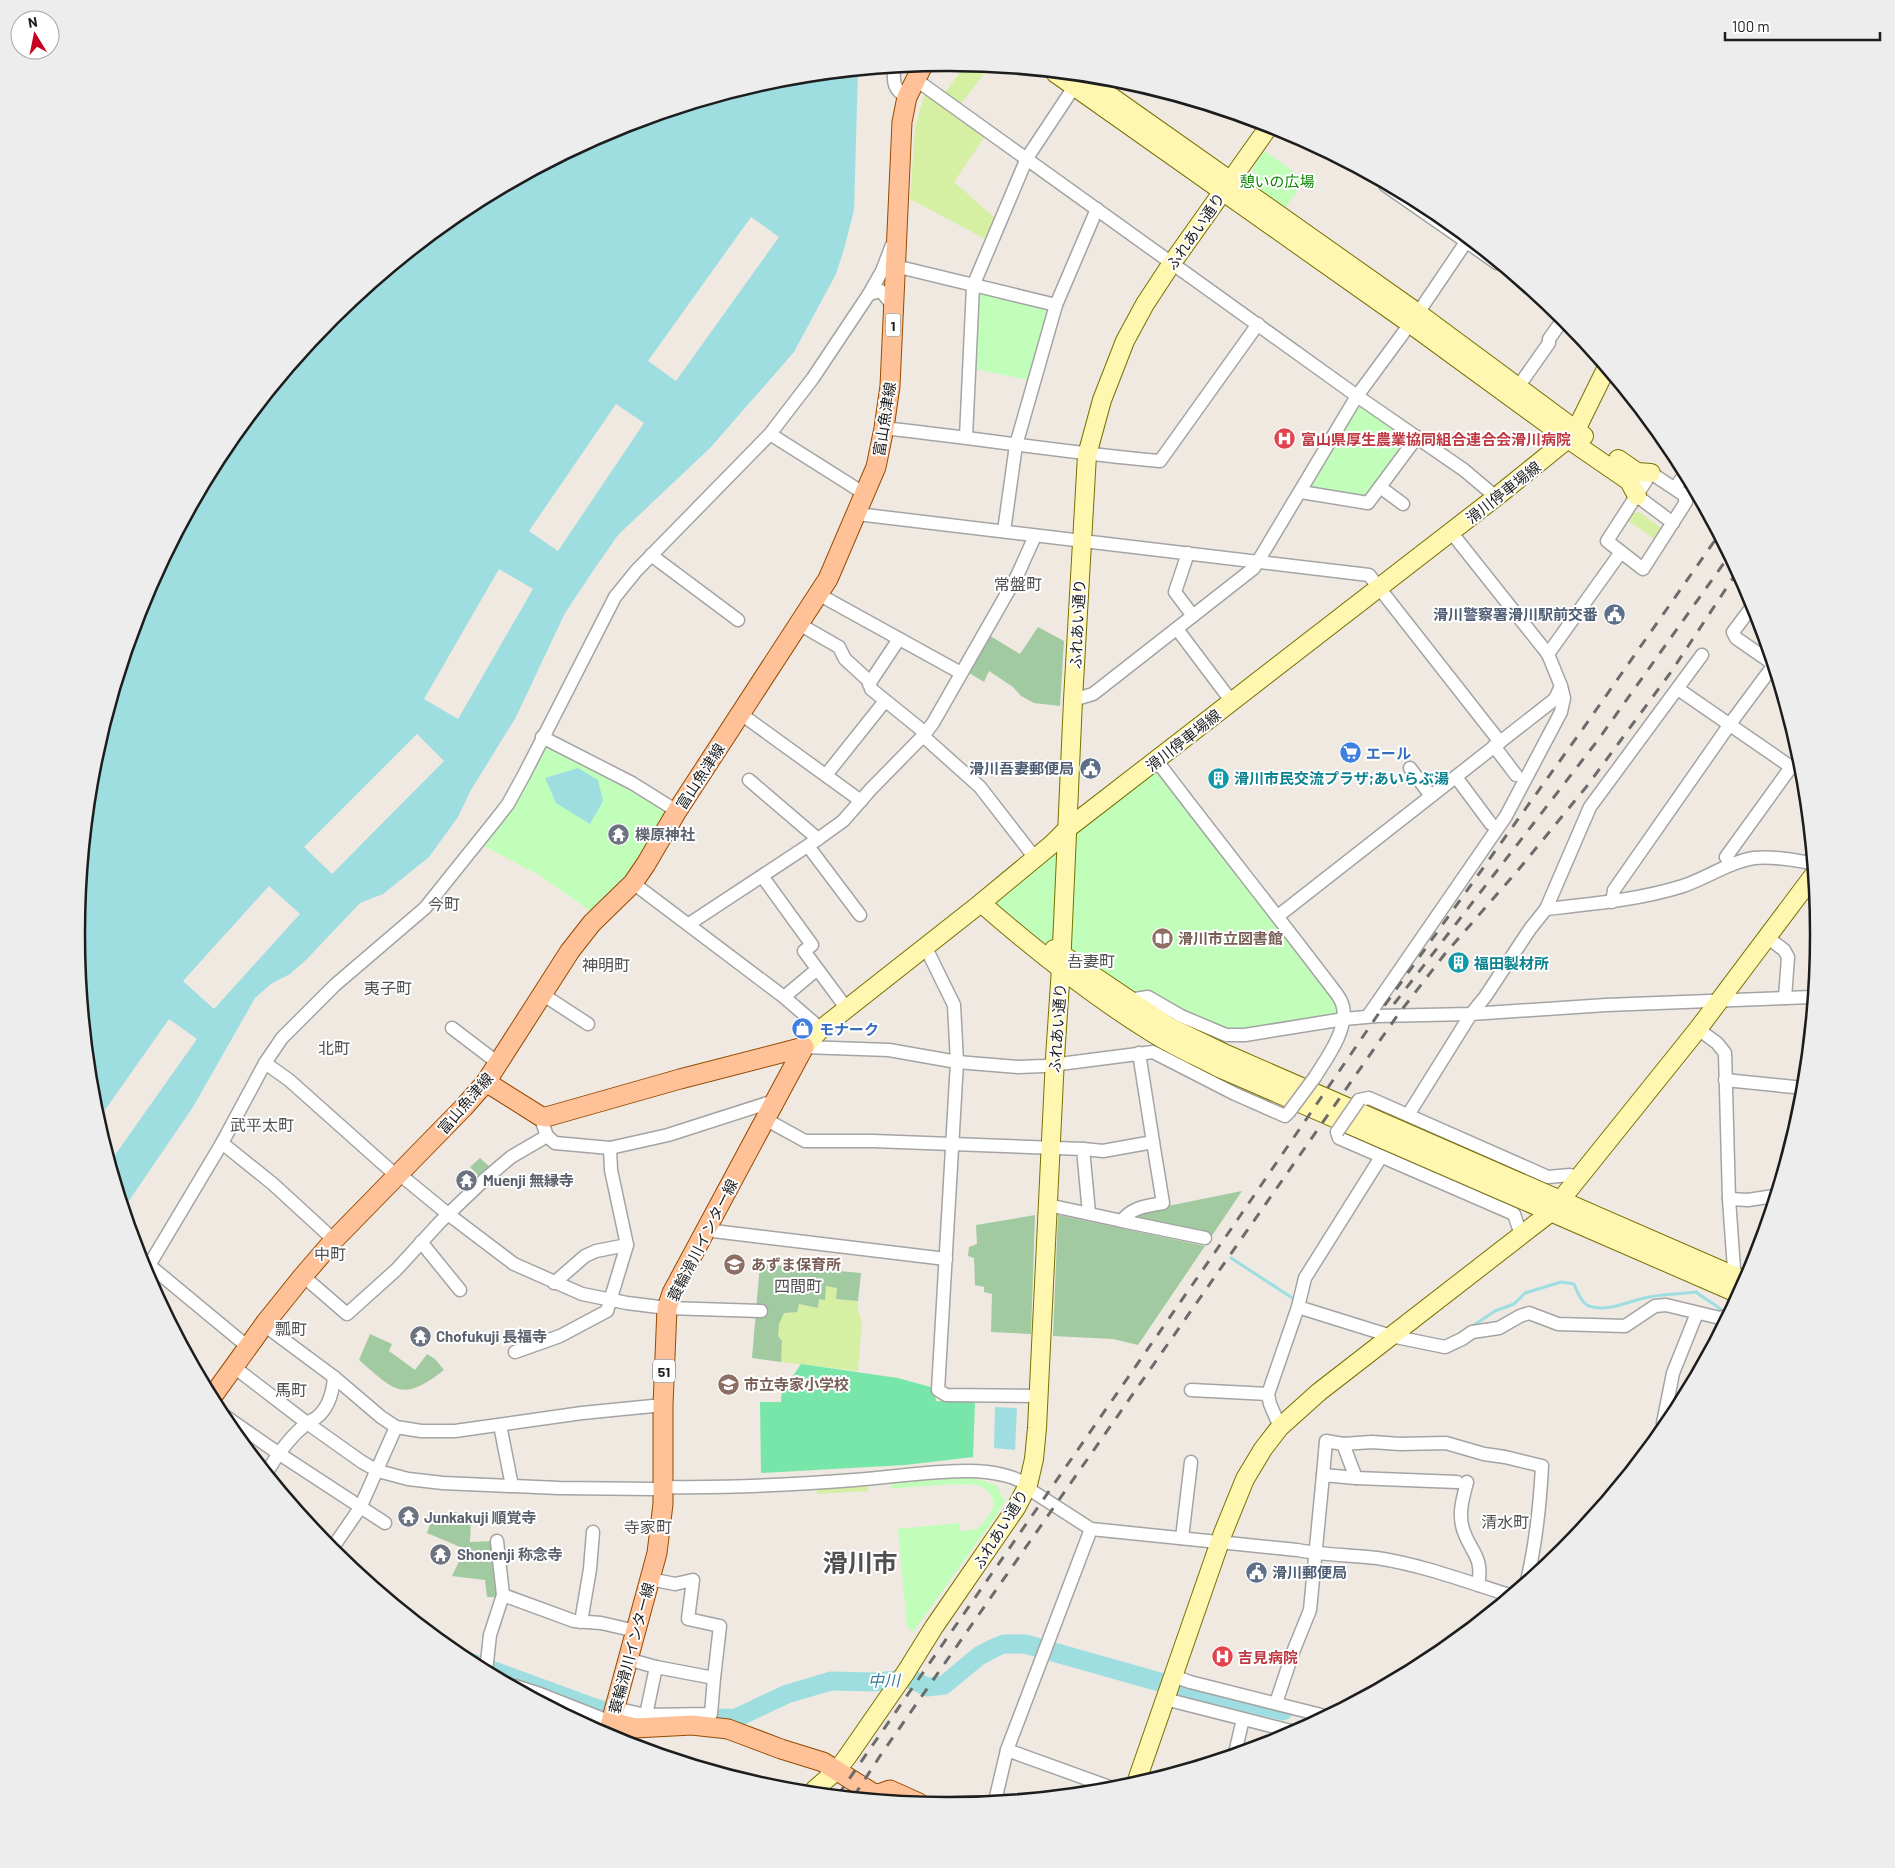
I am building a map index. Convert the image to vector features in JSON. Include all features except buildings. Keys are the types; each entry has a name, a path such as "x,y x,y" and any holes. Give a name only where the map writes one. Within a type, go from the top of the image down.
{"main road":[{"name":"富山魚津線","path":"216,1391 264,1325 334,1240 486,1082 542,994 592,923 633,883 646,864 677,812 828,579 876,466 884,428 890,386 902,122 907,98 919,72"},
{"name":"蓑輪滑川インター線","path":"804,1047 672,1293 668,1308 663,1405 664,1487 657,1553 610,1721 635,1728 692,1725 728,1729 781,1750 824,1762 870,1793"},
{"path":"486,1082 540,1116 546,1117 680,1079 804,1047"},
{"name":"蓑輪滑川インター線","path":"882,1794 890,1790 902,1795"}],"street":[{"path":"919,72 1027,158 1357,396 1464,470 1496,497"},
{"path":"894,73 893,82 898,92 907,98"},
{"path":"966,437 973,286 1027,158 1078,82"},
{"path":"1086,83 1226,186 1414,318 1572,434 1637,472 1651,473 1684,495 1686,502 1643,569 1607,541 1651,473"},
{"name":"ふれあい通り","path":"818,1786 837,1770 887,1700 934,1627 1002,1530 1028,1485 1034,1459 1039,1396 1055,1064 1062,961 1081,540 1087,455 1102,400 1125,341 1172,262 1265,132"},
{"path":"1004,531 1016,445 1056,305 1098,209"},
{"path":"150,1264 222,1143 265,1063 282,1038 335,985 425,908 508,804 615,597 651,555 770,434 813,378 869,294 882,271 896,235"},
{"path":"1073,700 1093,694 1254,568 1357,396 1465,244"},
{"path":"895,266 1056,305"},
{"path":"869,294 881,291 894,307"},
{"path":"1414,318 1518,387 1629,481 1637,496 1673,523"},
{"path":"884,428 966,437 1087,455 1160,461 1258,324"},
{"path":"1518,387 1549,343 1549,339 1559,325"},
{"path":"1572,434 1603,374"},
{"path":"770,434 865,494"},
{"name":"滑川停車場線","path":"804,1047 821,1028 926,948 1035,858 1067,829 1496,497 1572,434"},
{"path":"1301,492 1368,503 1417,437"},
{"path":"1675,488 1681,480"},
{"path":"1380,487 1403,504"},
{"path":"857,514 1370,575 1497,744 1516,775"},
{"path":"1368,1016 1506,816 1561,712 1564,698 1548,654 1451,532"},
{"path":"689,924 813,843 843,821 861,802 870,789 923,736 933,722 1017,576 1035,536"},
{"path":"1548,654 1621,552"},
{"path":"1188,553 1175,592 1193,616"},
{"path":"651,555 738,620"},
{"path":"818,594 961,673"},
{"path":"1748,612 1733,632 1736,638 1764,659"},
{"path":"799,624 839,647 845,658 868,681 871,689 923,731 923,736 980,787 1035,858"},
{"path":"1177,628 1232,702"},
{"path":"870,684 899,639"},
{"path":"1408,1115 1471,1014 1485,997 1530,929 1546,909 1590,807 1702,655"},
{"path":"1612,902 1614,890 1768,670"},
{"path":"1278,916 1555,699 1561,686"},
{"path":"1678,689 1791,766 1726,857 1731,865"},
{"path":"826,775 885,701"},
{"path":"741,714 861,802"},
{"path":"542,737 632,782 677,812"},
{"path":"804,1047 889,1050 957,1062 1018,1067 1153,1052 1235,1094 1286,1116 1333,1049 1344,1019 1343,1005 1278,916 1228,856 1157,761"},
{"path":"1410,768 1432,796"},
{"path":"1456,777 1491,824"},
{"path":"749,780 813,843 860,915"},
{"path":"1546,909 1612,902 1682,886 1731,865 1754,858 1807,862"},
{"path":"762,876 812,945 804,951 847,1009"},
{"path":"1139,1775 1220,1541 1245,1479 1263,1449 1280,1428 1327,1386 1523,1235 1556,1206 1698,1029 1808,882"},
{"path":"633,883 784,997 821,1028"},
{"path":"985,900 1062,961 1116,1010 1153,1034 1219,1068 1556,1206"},
{"path":"1767,937 1784,950 1788,957 1785,998"},
{"path":"926,948 954,1005 957,1062 938,1390 946,1395 1039,1396"},
{"path":"1062,961 1099,978 1168,1026 1734,1287"},
{"path":"784,997 815,971"},
{"path":"542,994 588,1024"},
{"path":"1128,1000 1148,996 1181,1016 1226,1035 1245,1036 1368,1016 1471,1014 1606,1005 1807,997"},
{"path":"452,1028 498,1063"},
{"path":"1698,1029 1717,1043 1725,1053 1729,1199 1737,1281"},
{"path":"1122,1221 1126,1214 1142,1207 1163,1203 1140,1053"},
{"path":"265,1063 289,1080 390,1170 398,1173 514,1264 582,1294 612,1300 668,1308 761,1311"},
{"path":"1725,1080 1796,1087"},
{"path":"1523,1235 1514,1214 1339,1138 1337,1132 1359,1100 1369,1098 1548,1177 1570,1175 1579,1178"},
{"path":"540,1116 547,1136 555,1143 610,1148 668,1135 774,1101"},
{"path":"765,1119 805,1141 952,1143 1102,1151 1153,1142"},
{"path":"303,1276 347,1314 396,1270 448,1214 511,1157 547,1136"},
{"path":"222,1143 272,1184 334,1240"},
{"path":"516,1352 560,1336 607,1312 627,1245 611,1170 610,1148"},
{"path":"1083,1149 1089,1214"},
{"path":"1280,1428 1268,1394 1298,1307 1305,1278 1381,1157"},
{"path":"1729,1199 1748,1200 1768,1197"},
{"path":"1048,1205 1205,1238"},
{"path":"705,1230 946,1259"},
{"path":"421,1242 460,1290"},
{"path":"554,1283 584,1256 596,1251 627,1245"},
{"path":"155,1275 248,1347"},
{"path":"1298,1307 1391,1336 1445,1347 1472,1332 1499,1328 1529,1313 1558,1324 1625,1326 1655,1306 1666,1305 1720,1318"},
{"path":"1665,1413 1673,1373 1697,1313"},
{"path":"264,1325 334,1376 381,1417 396,1427 421,1431 455,1431 582,1413 663,1405"},
{"path":"234,1367 306,1423 362,1462 378,1470 408,1479 512,1486 645,1489 814,1483 970,1471 1006,1476 1028,1485 1032,1492 1091,1529 1376,1558 1418,1566 1503,1593"},
{"path":"270,1467 278,1453 306,1423 317,1418 334,1390 334,1376"},
{"path":"1190,1390 1268,1394"},
{"path":"239,1425 384,1523"},
{"path":"500,1425 512,1486"},
{"path":"336,1543 360,1508 396,1427"},
{"path":"1276,1703 1293,1652 1310,1610 1326,1441 1343,1444 1372,1442 1400,1444 1446,1443 1484,1454 1542,1466 1536,1535 1529,1571"},
{"path":"1343,1444 1356,1478"},
{"path":"1182,1538 1191,1462"},
{"path":"1323,1475 1462,1482 1460,1510 1463,1530 1479,1564 1480,1576 1478,1585"},
{"path":"996,1795 1007,1750 1091,1529"},
{"path":"581,1622 590,1569 593,1532"},
{"path":"487,1663 490,1635 504,1595 497,1541"},
{"path":"540,1694 610,1721 646,1715 712,1714 720,1626 688,1619 693,1580 675,1584 650,1578"},
{"path":"504,1595 574,1621 601,1623 636,1631"},
{"path":"627,1659 656,1667 714,1678"},
{"path":"646,1715 656,1667"},
{"path":"1170,1686 1276,1703 1316,1714"},
{"path":"1170,1686 1243,1718 1283,1729"},
{"path":"1236,1747 1243,1718"},
{"path":"1007,1750 1098,1783"}],"green space":[{"path":"961,71 981,72 984,74 960,105 944,94"},
{"path":"928,94 986,135 954,182 996,219 987,240 910,199 915,129 924,95"},
{"name":"憩いの広場","path":"1265,151 1305,180 1285,208 1255,188 1253,166"},
{"path":"983,293 1045,308 1047,315 1028,380 975,369 977,295"},
{"path":"1357,396 1415,436 1369,501 1301,492"},
{"path":"1639,512 1663,529 1657,541 1627,520 1634,513"},
{"path":"1038,627 1064,641 1060,706 1034,703 1021,696 1013,687 989,671 984,682 966,671 987,634 1020,654"},
{"path":"545,744 631,786 671,812 628,874 593,913 539,875 484,846 511,811 527,783"},
{"path":"1157,761 1336,993 1344,1019 1245,1035 1128,1000 1083,967 1035,936 989,897"},
{"path":"480,1158 491,1168 481,1178 470,1167"},
{"path":"1242,1191 1211,1237 1130,1220 1143,1211"},
{"path":"1035,1215 1031,1334 991,1332 992,1294 984,1292 984,1287 975,1285 974,1258 968,1256 969,1247 977,1244 976,1225"},
{"path":"1058,1215 1205,1246 1138,1345 1113,1339 1053,1336"},
{"path":"760,1264 861,1273 858,1301 836,1299 837,1288 826,1286 825,1300 819,1299 818,1308 799,1304 797,1312 784,1313 779,1324 778,1336 782,1341 781,1362 752,1358"},
{"path":"826,1286 838,1287 836,1299 858,1301 858,1310 862,1322 858,1371 781,1362 782,1341 778,1336 782,1316 799,1304 818,1308 819,1299"},
{"path":"370,1334 392,1344 389,1351 415,1370 427,1354 435,1359 444,1370 418,1387 408,1390 399,1389 382,1379 359,1360"},
{"path":"801,1364 898,1378 934,1388 936,1401 975,1402 973,1457 905,1465 761,1473 760,1402 781,1402 782,1386 786,1386"},
{"path":"971,1477 996,1485 1005,1501 913,1632 907,1627 898,1529 959,1523 960,1531 977,1529 990,1513 993,1507 993,1500 991,1495 980,1486 951,1484 891,1488 891,1482"},
{"path":"867,1483 868,1491 817,1494 817,1487"},
{"path":"451,1511 471,1517 470,1542 495,1541 499,1597 487,1597 485,1580 452,1576 465,1549 427,1533 430,1524 426,1522 428,1513 449,1516"}],"water":[{"path":"858,77 854,210 836,274 794,352 711,447 618,535 565,613 516,717 471,790 458,817 429,857 383,894 360,903 307,959 290,974 271,984 255,998 193,1107 128,1202 114,1157 101,1102 92,1047 85,934 87,878 92,821 101,766 114,711 131,657 150,604 174,552 200,503 230,455 263,409 299,365 337,324 379,285 422,250 468,217 516,187 566,160 617,137 670,117 724,101 779,88"},
{"path":"578,768 598,780 603,801 590,824 556,803 545,778"},
{"path":"995,1407 1017,1408 1015,1450 994,1448"}],"pier":[{"path":"751,217 779,237 676,381 648,361"},
{"path":"616,404 644,423 558,551 529,531"},
{"path":"499,569 533,589 458,719 424,699"},
{"path":"417,734 444,761 332,874 304,847"},
{"path":"269,886 300,914 214,1009 183,981"},
{"path":"169,1019 197,1039 114,1157 103,1112"}],"waterway":[{"path":"1231,1258 1297,1301"},
{"path":"1468,1329 1495,1311 1514,1304 1525,1293 1561,1282 1574,1284 1584,1302 1596,1308 1612,1307 1655,1296 1696,1292 1723,1312"},
{"name":"中川","path":"691,1719 736,1718 787,1694 831,1681 872,1682 911,1679 927,1687 944,1685 979,1656 1004,1644 1025,1644 1156,1681 1283,1711"},
{"name":"中川","path":"509,1676 592,1707 629,1718"}],"railway":[{"path":"842,1790 1377,1016 1715,540"},
{"path":"1394,1004 1598,740 1725,561"},
{"path":"857,1791 1397,1016 1444,955 1519,869 1587,786 1671,672 1733,578"}],"place":[{"name":"富山県厚生農業協同組合連合会滑川病院","path":"1285,439"},
{"name":"滑川警察署滑川駅前交番","path":"1614,614"},
{"name":"エール","path":"1350,753"},
{"name":"滑川吾妻郵便局","path":"1090,768"},
{"name":"滑川市民交流プラザ;あいらぶ湯","path":"1218,778"},
{"name":"櫟原神社","path":"619,834"},
{"name":"滑川市立図書館","path":"1162,938"},
{"name":"福田製材所","path":"1458,963"},
{"name":"モナーク","path":"803,1029"},
{"name":"Muenji 無縁寺","path":"467,1180"},
{"name":"あずま保育所","path":"735,1264"},
{"name":"Chofukuji 長福寺","path":"420,1336"},
{"name":"市立寺家小学校","path":"728,1384"},
{"name":"Junkakuji 順覚寺","path":"408,1517"},
{"name":"Shonenji 称念寺","path":"441,1554"},
{"name":"滑川郵便局","path":"1256,1572"},
{"name":"吉見病院","path":"1222,1657"}],"district":[{"name":"常盤町","path":"1018,583"},
{"name":"今町","path":"444,903"},
{"name":"吾妻町","path":"1091,960"},
{"name":"神明町","path":"606,964"},
{"name":"夷子町","path":"388,987"},
{"name":"北町","path":"334,1047"},
{"name":"武平太町","path":"262,1124"},
{"name":"中町","path":"330,1253"},
{"name":"四間町","path":"798,1285"},
{"name":"瓢町","path":"291,1328"},
{"name":"馬町","path":"291,1389"},
{"name":"清水町","path":"1505,1521"},
{"name":"寺家町","path":"648,1526"},
{"name":"滑川市","path":"860,1562"}]}
